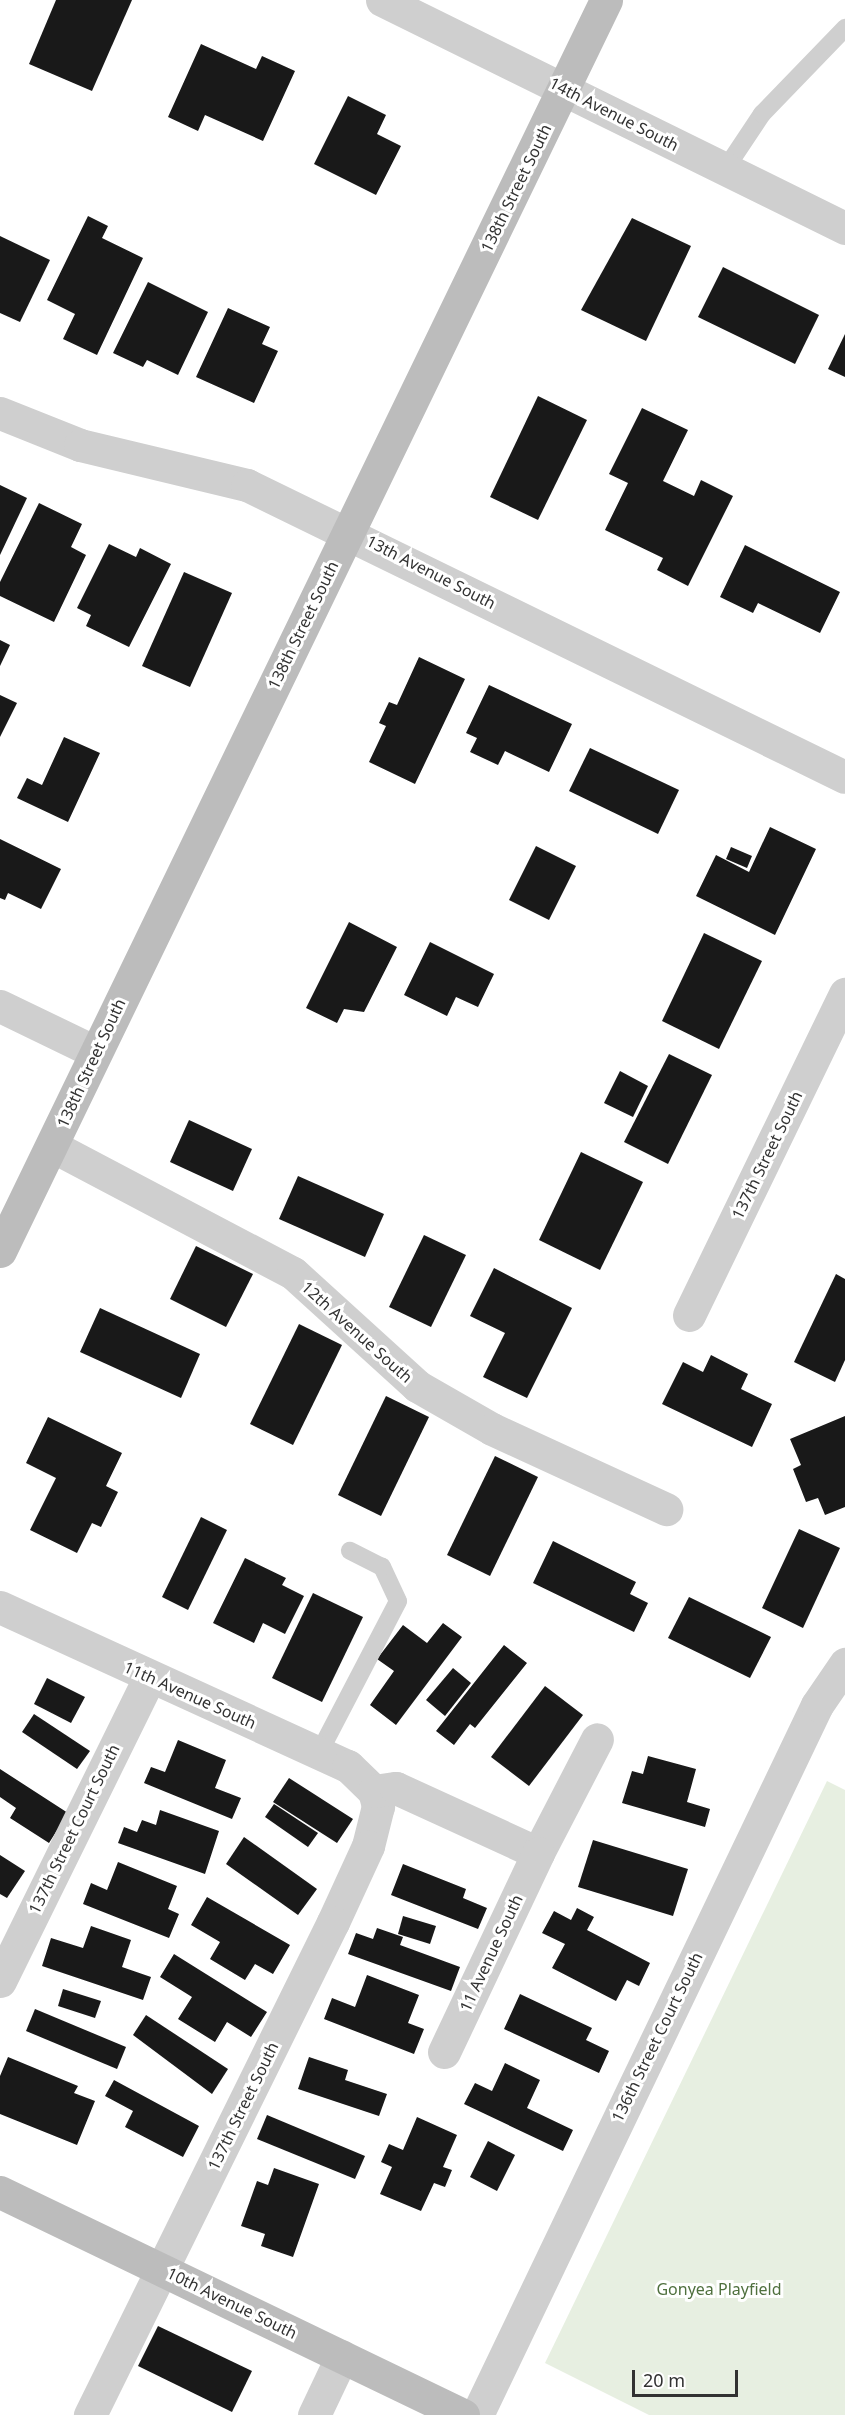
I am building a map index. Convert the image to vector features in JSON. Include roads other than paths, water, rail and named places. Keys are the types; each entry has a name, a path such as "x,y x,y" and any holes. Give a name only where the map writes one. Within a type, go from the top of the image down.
{"street":[{"name":"14th Avenue South","path":"382,0 565,88 724,171 845,228"},
{"name":"138th Street South","path":"0,1251 606,0"},
{"name":"13th Avenue South","path":"0,413 80,445 247,485 349,530 845,777"},
{"name":"137th Street South","path":"689,1315 845,994"},
{"path":"0,1006 95,1052"},
{"name":"12th Avenue South","path":"52,1146 293,1273 417,1386 492,1429 666,1509"},
{"name":"11th Avenue South","path":"0,1607 149,1678 348,1766 374,1791"},
{"name":"136th Street Court South","path":"477,2415 816,1705 845,1664"},
{"name":"137th Street Court South","path":"0,1981 149,1678"},
{"name":"11 Avenue South","path":"444,2052 538,1853 597,1739"},
{"path":"374,1791 396,1788 538,1853"},
{"name":"137th Street South","path":"90,2415 368,1846 376,1824 374,1791"},
{"name":"10th Avenue South","path":"0,2192 463,2415"},
{"path":"314,2415 342,2356"}],"lane":[{"path":"724,171 762,114 845,28"},
{"path":"319,1753 398,1601 382,1568 350,1551"}],"park label":[{"name":"Gonyea Playfield","path":"719,2289"}]}
